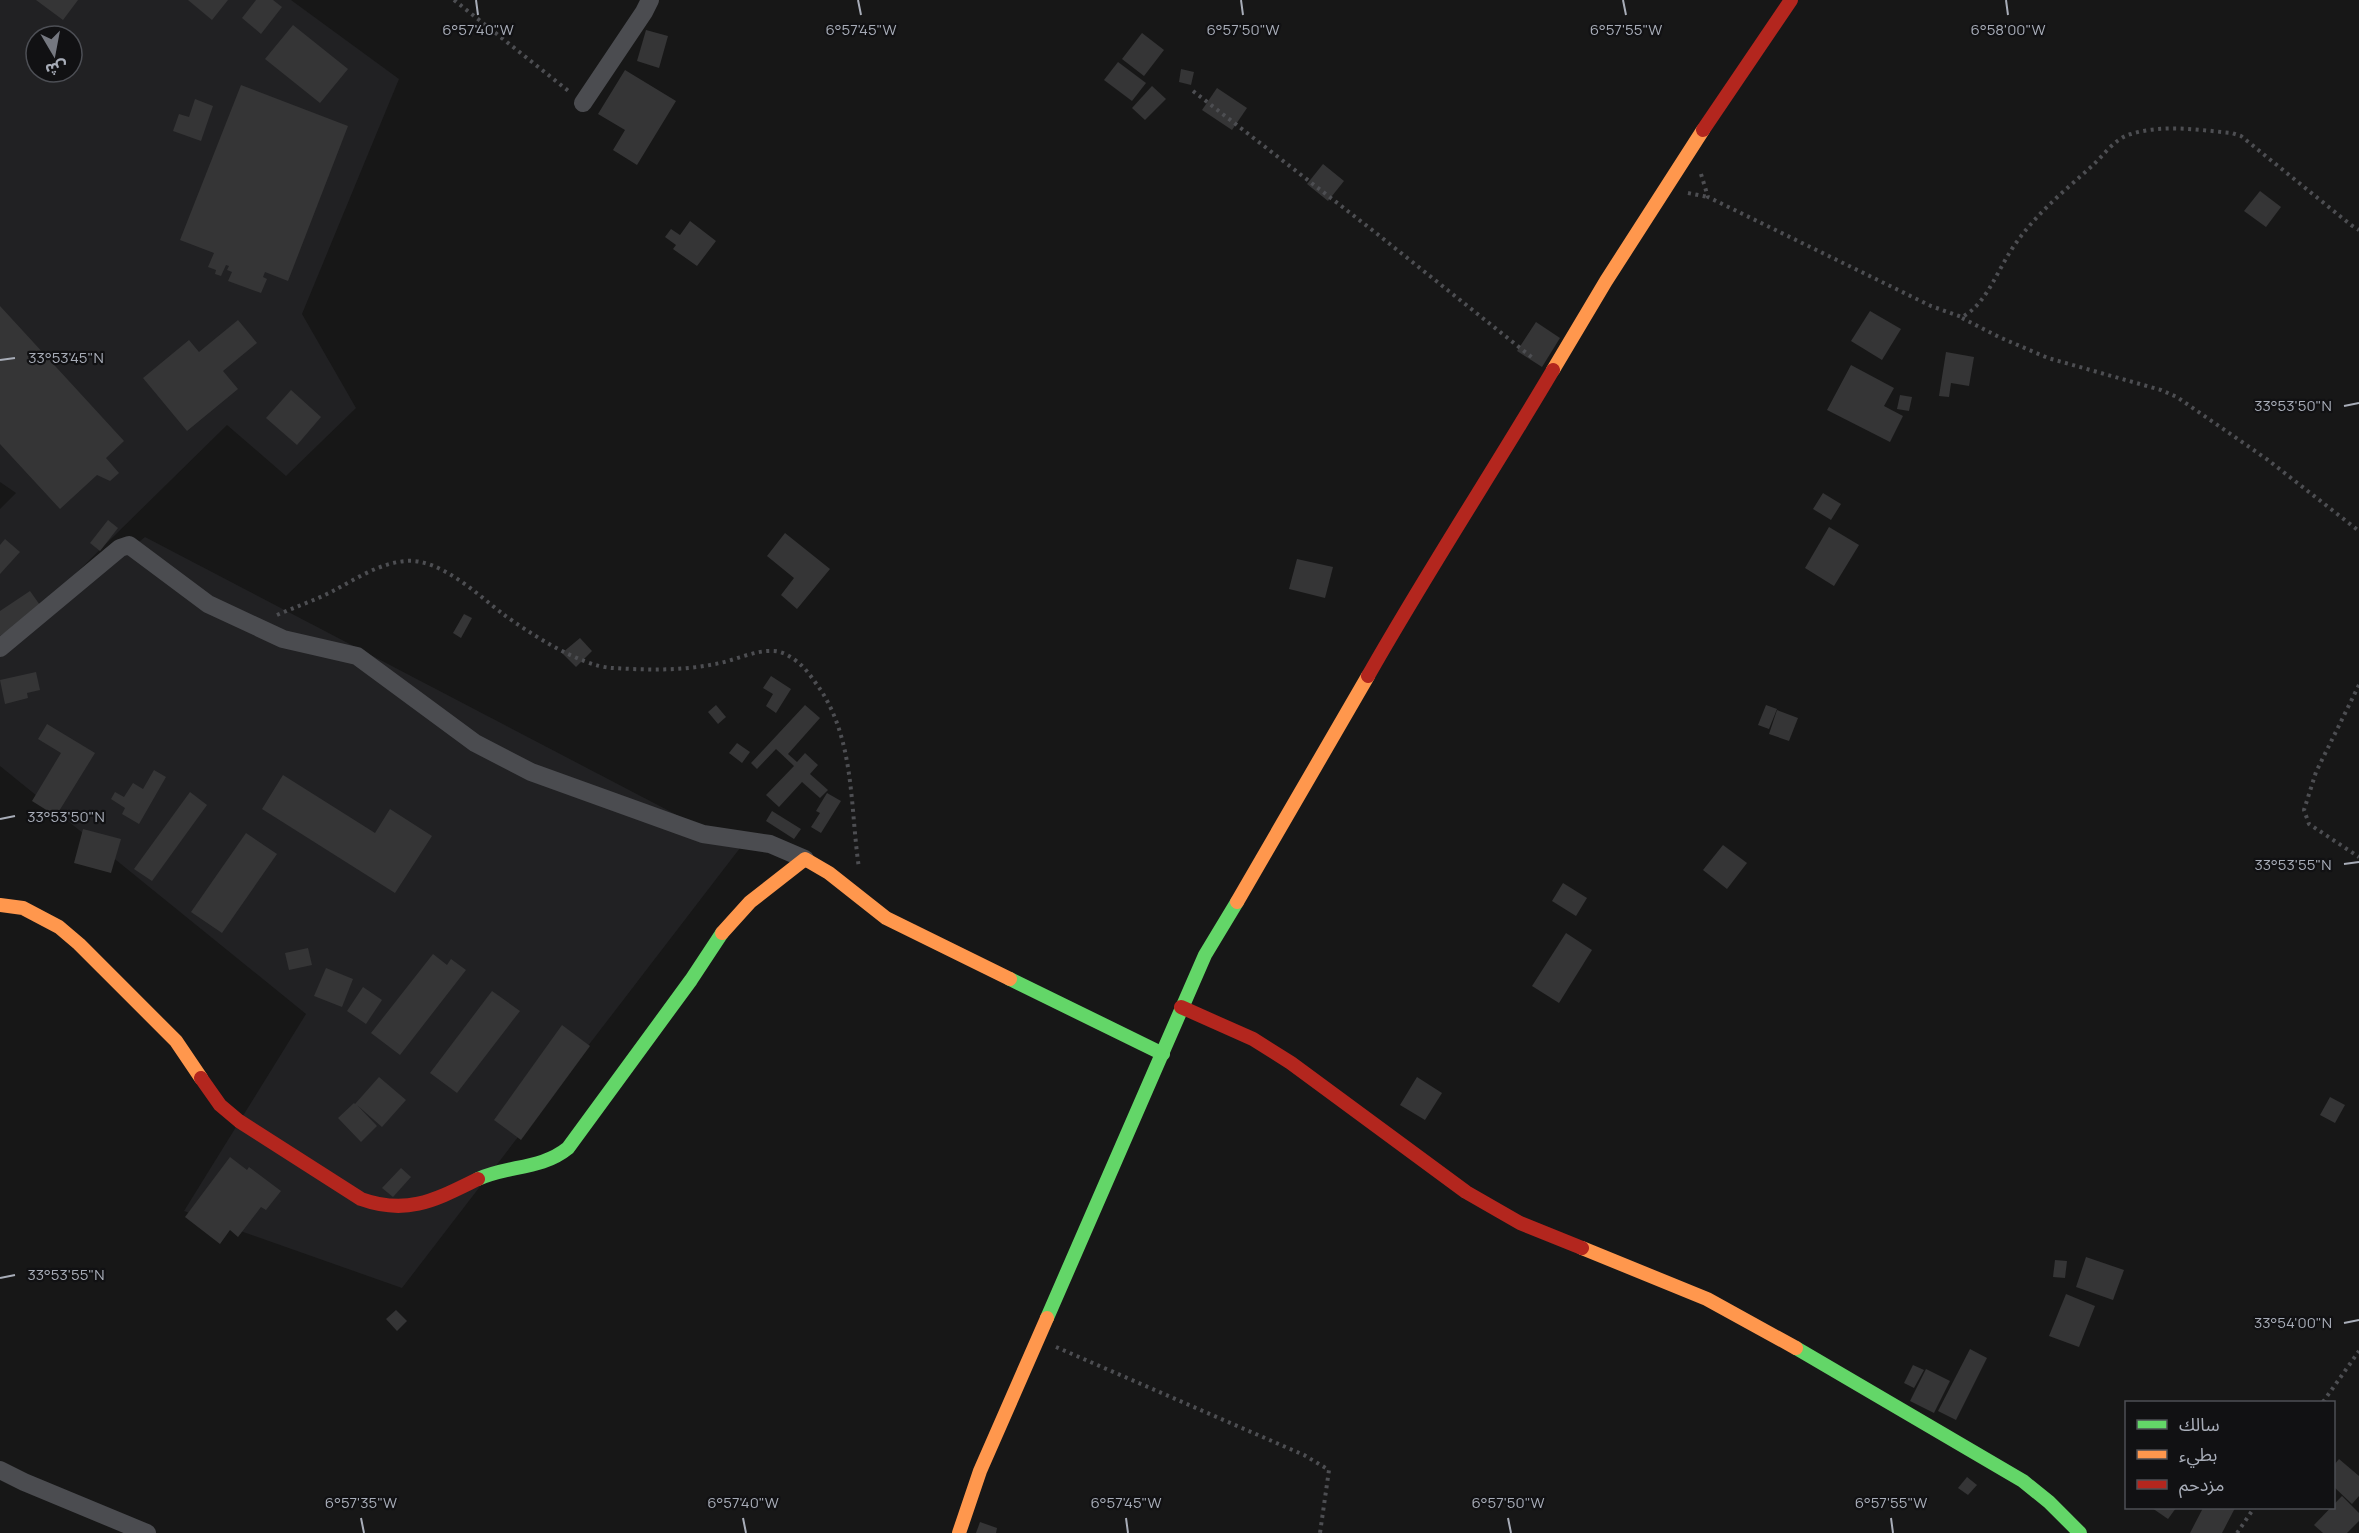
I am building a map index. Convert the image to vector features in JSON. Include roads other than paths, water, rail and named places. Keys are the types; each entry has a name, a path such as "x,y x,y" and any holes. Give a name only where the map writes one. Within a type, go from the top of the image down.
{"street":[{"path":"583,103 650,0"},
{"path":"959,1533 980,1471 1205,955 1294,806 1411,600 1606,280 1698,137 1791,0"},
{"path":"0,648 120,548 129,544 208,604 283,639 357,656 475,743 531,772 704,834 770,844 805,859 829,873 886,918 1163,1054"},
{"path":"0,905 23,908 43,917 79,944 176,1041 220,1105 238,1121 361,1199 377,1206 394,1207 413,1205 441,1197 494,1173 551,1161 561,1155 568,1149 668,1013 726,927 750,902 805,859"},
{"path":"1181,1007 1252,1039 1291,1063 1466,1192 1520,1223 1707,1299 1761,1327 2023,1481 2049,1502 2080,1533"},
{"path":"0,1470 147,1533"}]}
